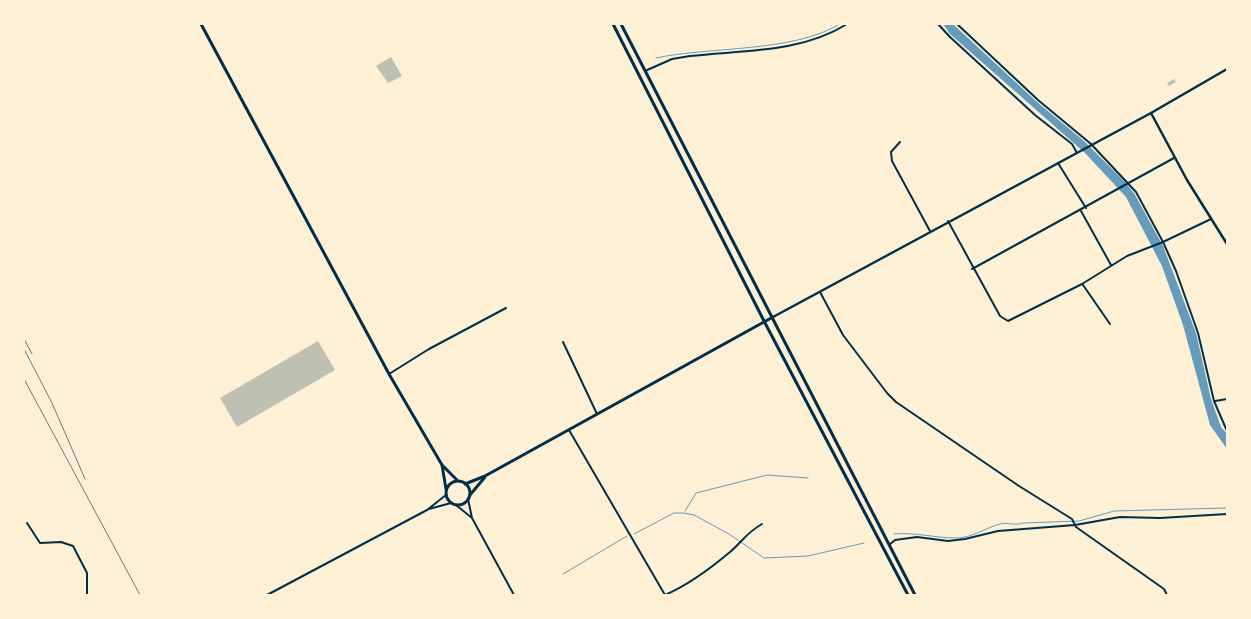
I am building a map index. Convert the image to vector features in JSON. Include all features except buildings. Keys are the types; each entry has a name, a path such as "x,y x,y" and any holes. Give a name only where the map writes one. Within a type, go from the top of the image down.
{"main road":[{"path":"201,24 390,374 442,465 458,481 465,484 469,491 469,498"},
{"path":"613,24 764,321 908,595"},
{"path":"621,24 915,595"},
{"path":"465,484 485,476 773,317"},
{"path":"442,465 446,495 451,503 456,505 463,504 485,476"},
{"path":"446,489 458,481"}],"street":[{"path":"645,71 672,59 800,45 847,24"},
{"path":"938,24 950,38 1035,115 1072,144 1077,152"},
{"path":"957,24 1038,100 1091,144 1130,183 1164,242 1198,333 1214,401 1227,431"},
{"path":"773,317 1151,113 1227,69"},
{"path":"1151,113 1175,158 1227,244"},
{"path":"900,142 891,152 892,161 899,170 930,231"},
{"path":"972,269 1175,158"},
{"path":"1058,163 1086,208"},
{"path":"1081,211 1111,265"},
{"path":"948,221 972,269 1000,316 1008,321 1082,284 1127,256 1164,242 1212,218"},
{"path":"1082,284 1110,324"},
{"path":"820,291 843,335 896,402 1019,486 1073,520 1075,525 1164,589 1166,595"},
{"path":"390,374 429,349 506,308"},
{"path":"564,342 597,414"},
{"path":"1214,401 1227,399"},
{"path":"569,430 665,595 692,580 731,551 748,532 762,524"},
{"path":"267,595 427,510 446,495"},
{"path":"469,498 472,518 514,595"},
{"path":"427,510 451,503"},
{"path":"456,505 472,518"},
{"path":"889,546 895,540 917,537 948,541 998,532 1075,525 1120,517 1160,518 1227,514"},
{"path":"27,523 40,543 61,542 73,546 87,573 87,595"}],"water":[{"path":"943,24 953,24 1037,102 1084,141 1134,193 1163,246 1196,333 1211,399 1221,427 1227,434 1227,449 1210,425 1183,325 1162,266 1126,197 1085,153 950,34"}],"waterway":[{"path":"656,58 798,40 840,24"},
{"path":"685,511 696,493 767,475 808,478"},
{"path":"894,534 962,538 1006,523 1079,521 1114,511 1227,508"},
{"path":"634,534 674,513 684,513 694,515 729,534 764,558 808,556 864,543"},
{"path":"563,574 627,536"}],"railway":[{"path":"24,339 32,354"},
{"path":"24,349 52,403 85,479"},
{"path":"24,379 140,595"}]}
